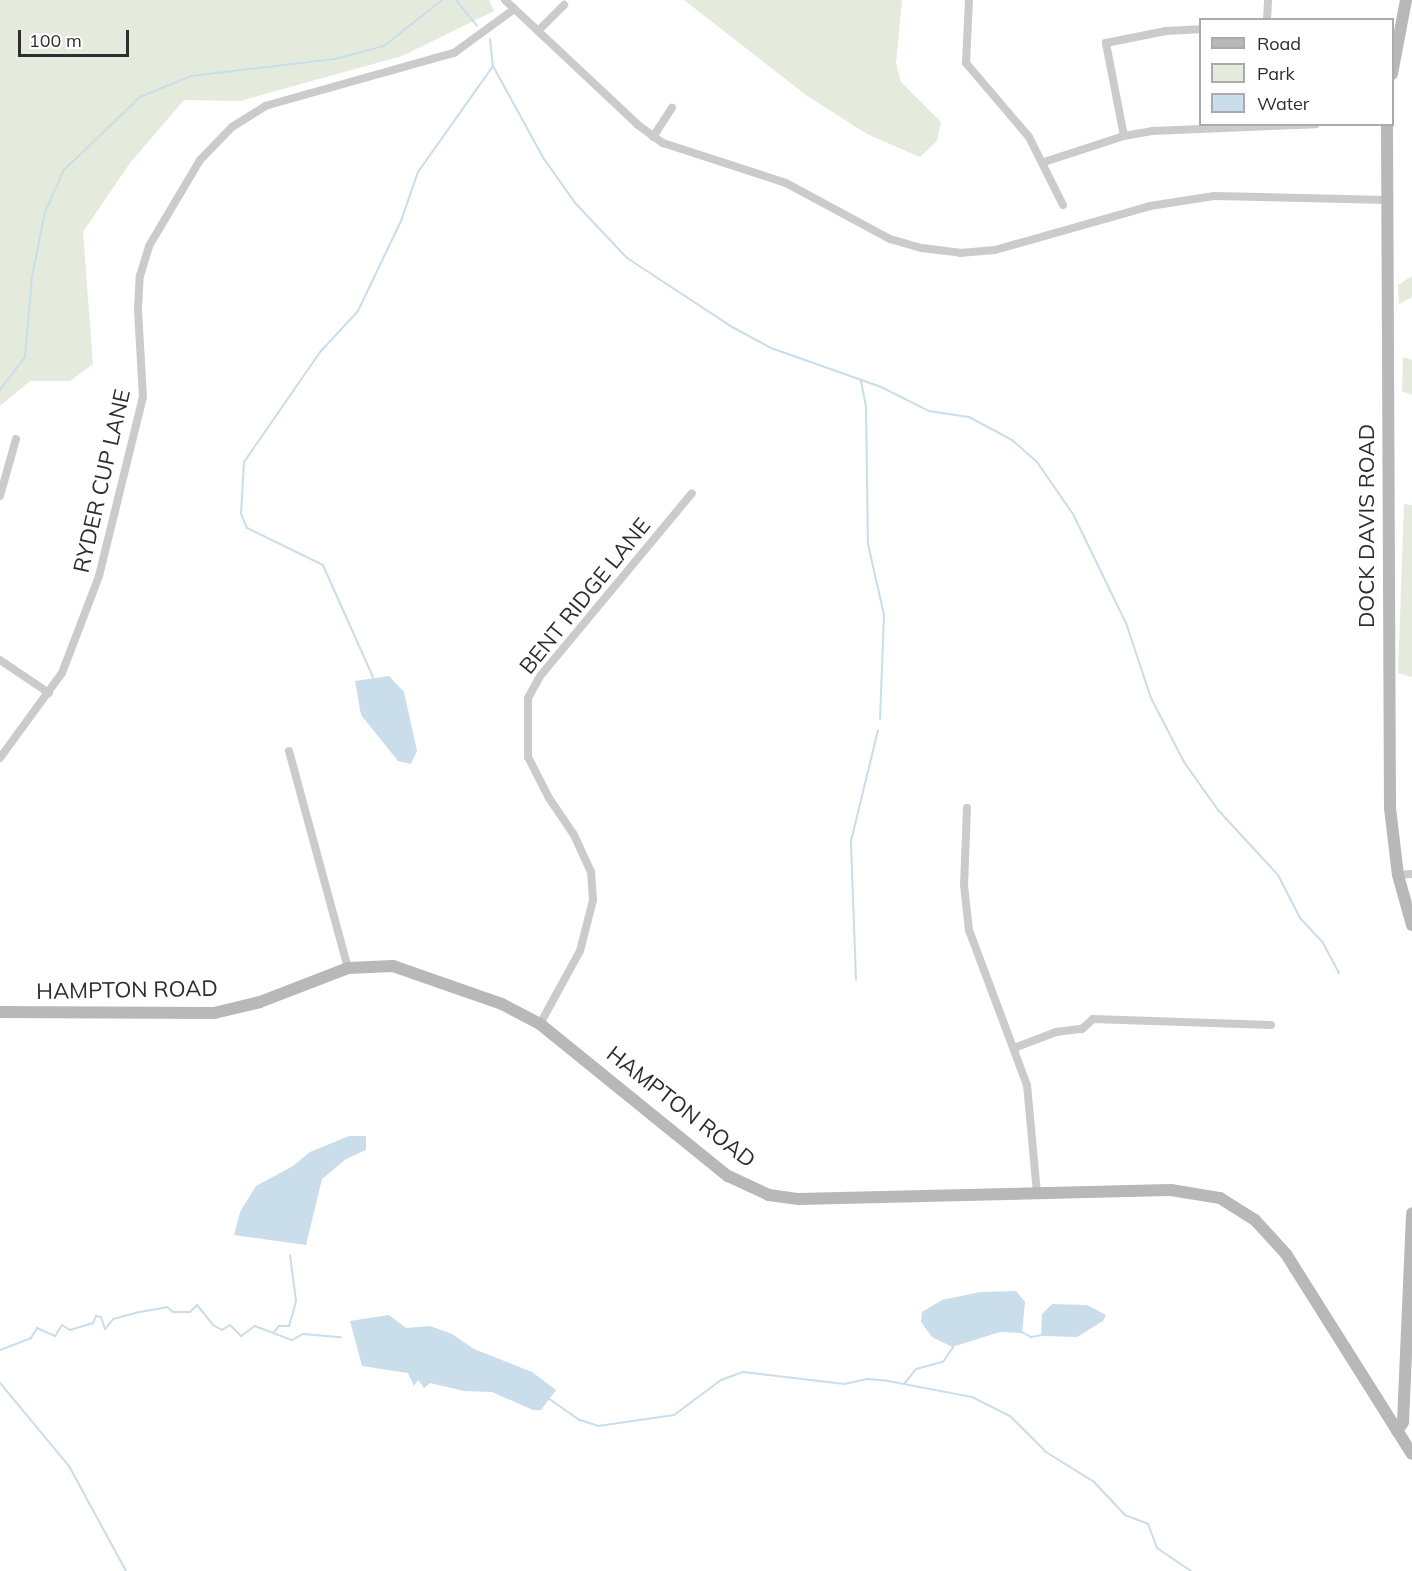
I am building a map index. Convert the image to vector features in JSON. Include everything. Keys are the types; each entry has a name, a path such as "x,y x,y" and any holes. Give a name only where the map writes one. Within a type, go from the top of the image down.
{"main road":[{"path":"1394,61 1406,0"},
{"name":"DOCK DAVIS ROAD","path":"1387,126 1390,808 1398,875 1412,925"},
{"name":"HAMPTON ROAD","path":"0,1012 214,1013 260,1002 348,968 378,964 407,969 502,1004 540,1024 728,1176 753,1190 799,1198 1171,1190 1220,1198 1240,1208 1286,1254 1412,1454"},
{"path":"1397,1431 1403,1422 1412,1213"}],"street":[{"path":"505,0 513,10 653,137 687,154 786,183 890,238 941,252 995,250 1150,206 1214,196 1386,200"},
{"path":"969,0 966,63 1029,137 1044,162 1063,205"},
{"path":"1267,18 1268,0"},
{"path":"538,31 564,5"},
{"name":"RYDER CUP LANE","path":"0,758 49,693 76,643 99,576 143,397 138,309 144,260 200,160 232,127 265,106 454,53 513,10"},
{"path":"1124,136 1106,43 1166,31 1199,29"},
{"path":"653,137 672,108"},
{"path":"1044,162 1124,136 1284,126"},
{"path":"0,496 16,439"},
{"name":"BENT RIDGE LANE","path":"540,1024 580,951 593,900 591,872 574,835 549,798 528,757 528,698 541,675 692,494"},
{"path":"0,660 49,693"},
{"path":"289,751 348,968"},
{"path":"967,808 964,885 969,930 1027,1085 1037,1193"},
{"path":"1398,875 1412,874"},
{"path":"1014,1048 1056,1032 1082,1029 1093,1019 1271,1025"}],"green space":[{"path":"0,0 489,0 494,11 402,56 240,101 184,100 130,163 83,232 93,364 70,381 30,381 0,406"},
{"path":"684,0 902,0 896,63 901,82 941,122 937,141 920,157 867,134 806,95"},
{"path":"1412,276 1412,297 1399,304 1398,285"},
{"path":"1403,357 1412,360 1412,395 1402,391"},
{"path":"1404,504 1412,505 1412,677 1398,673"}],"water":[{"path":"389,676 404,692 417,751 411,764 398,761 361,715 355,681"},
{"path":"349,1136 366,1136 366,1150 346,1159 322,1179 306,1245 234,1235 240,1212 256,1186 293,1166 310,1152"},
{"path":"1016,1291 1025,1302 1022,1333 1000,1332 952,1347 932,1337 921,1322 922,1312 942,1300 980,1292"},
{"path":"1052,1304 1087,1305 1106,1315 1103,1321 1077,1337 1041,1336 1042,1314"},
{"path":"389,1315 406,1328 430,1326 452,1334 474,1349 532,1372 556,1390 541,1410 533,1410 492,1392 464,1391 430,1383 424,1388 418,1380 414,1386 408,1373 362,1366 350,1321"}],"waterway":[{"path":"0,390 25,357 32,277 45,212 64,170 140,97 191,76 335,59 384,46 442,0"},
{"path":"456,0 477,26"},
{"path":"490,39 493,66 544,159 576,204 627,258 732,327 771,348 881,387 929,411 969,417 1012,440 1037,462 1073,514 1126,623 1151,698 1184,762 1218,810 1278,875 1300,918 1323,943 1339,973"},
{"path":"373,677 323,565 247,528 241,514 244,462 321,351 358,311 401,221 418,172 493,66"},
{"path":"861,381 866,406 868,544 884,615 880,719"},
{"path":"856,980 851,841 878,730"},
{"path":"274,1332 279,1326 289,1326 296,1301 290,1255"},
{"path":"0,1350 31,1338 37,1328 55,1336 62,1325 70,1330 93,1323 96,1316 101,1317 105,1329 113,1319 167,1307 173,1312 190,1312 197,1305 213,1325 222,1330 230,1325 241,1336 255,1326 292,1340 303,1334 341,1337"},
{"path":"1020,1331 1031,1337 1042,1335"},
{"path":"904,1384 916,1369 943,1362 953,1347"},
{"path":"548,1398 580,1420 598,1426 674,1415 721,1380 743,1372 844,1384 867,1379 888,1381 972,1397 1010,1416 1046,1452 1094,1482 1125,1515 1148,1524 1157,1548 1191,1571"},
{"path":"0,1383 69,1466 126,1571"}]}
